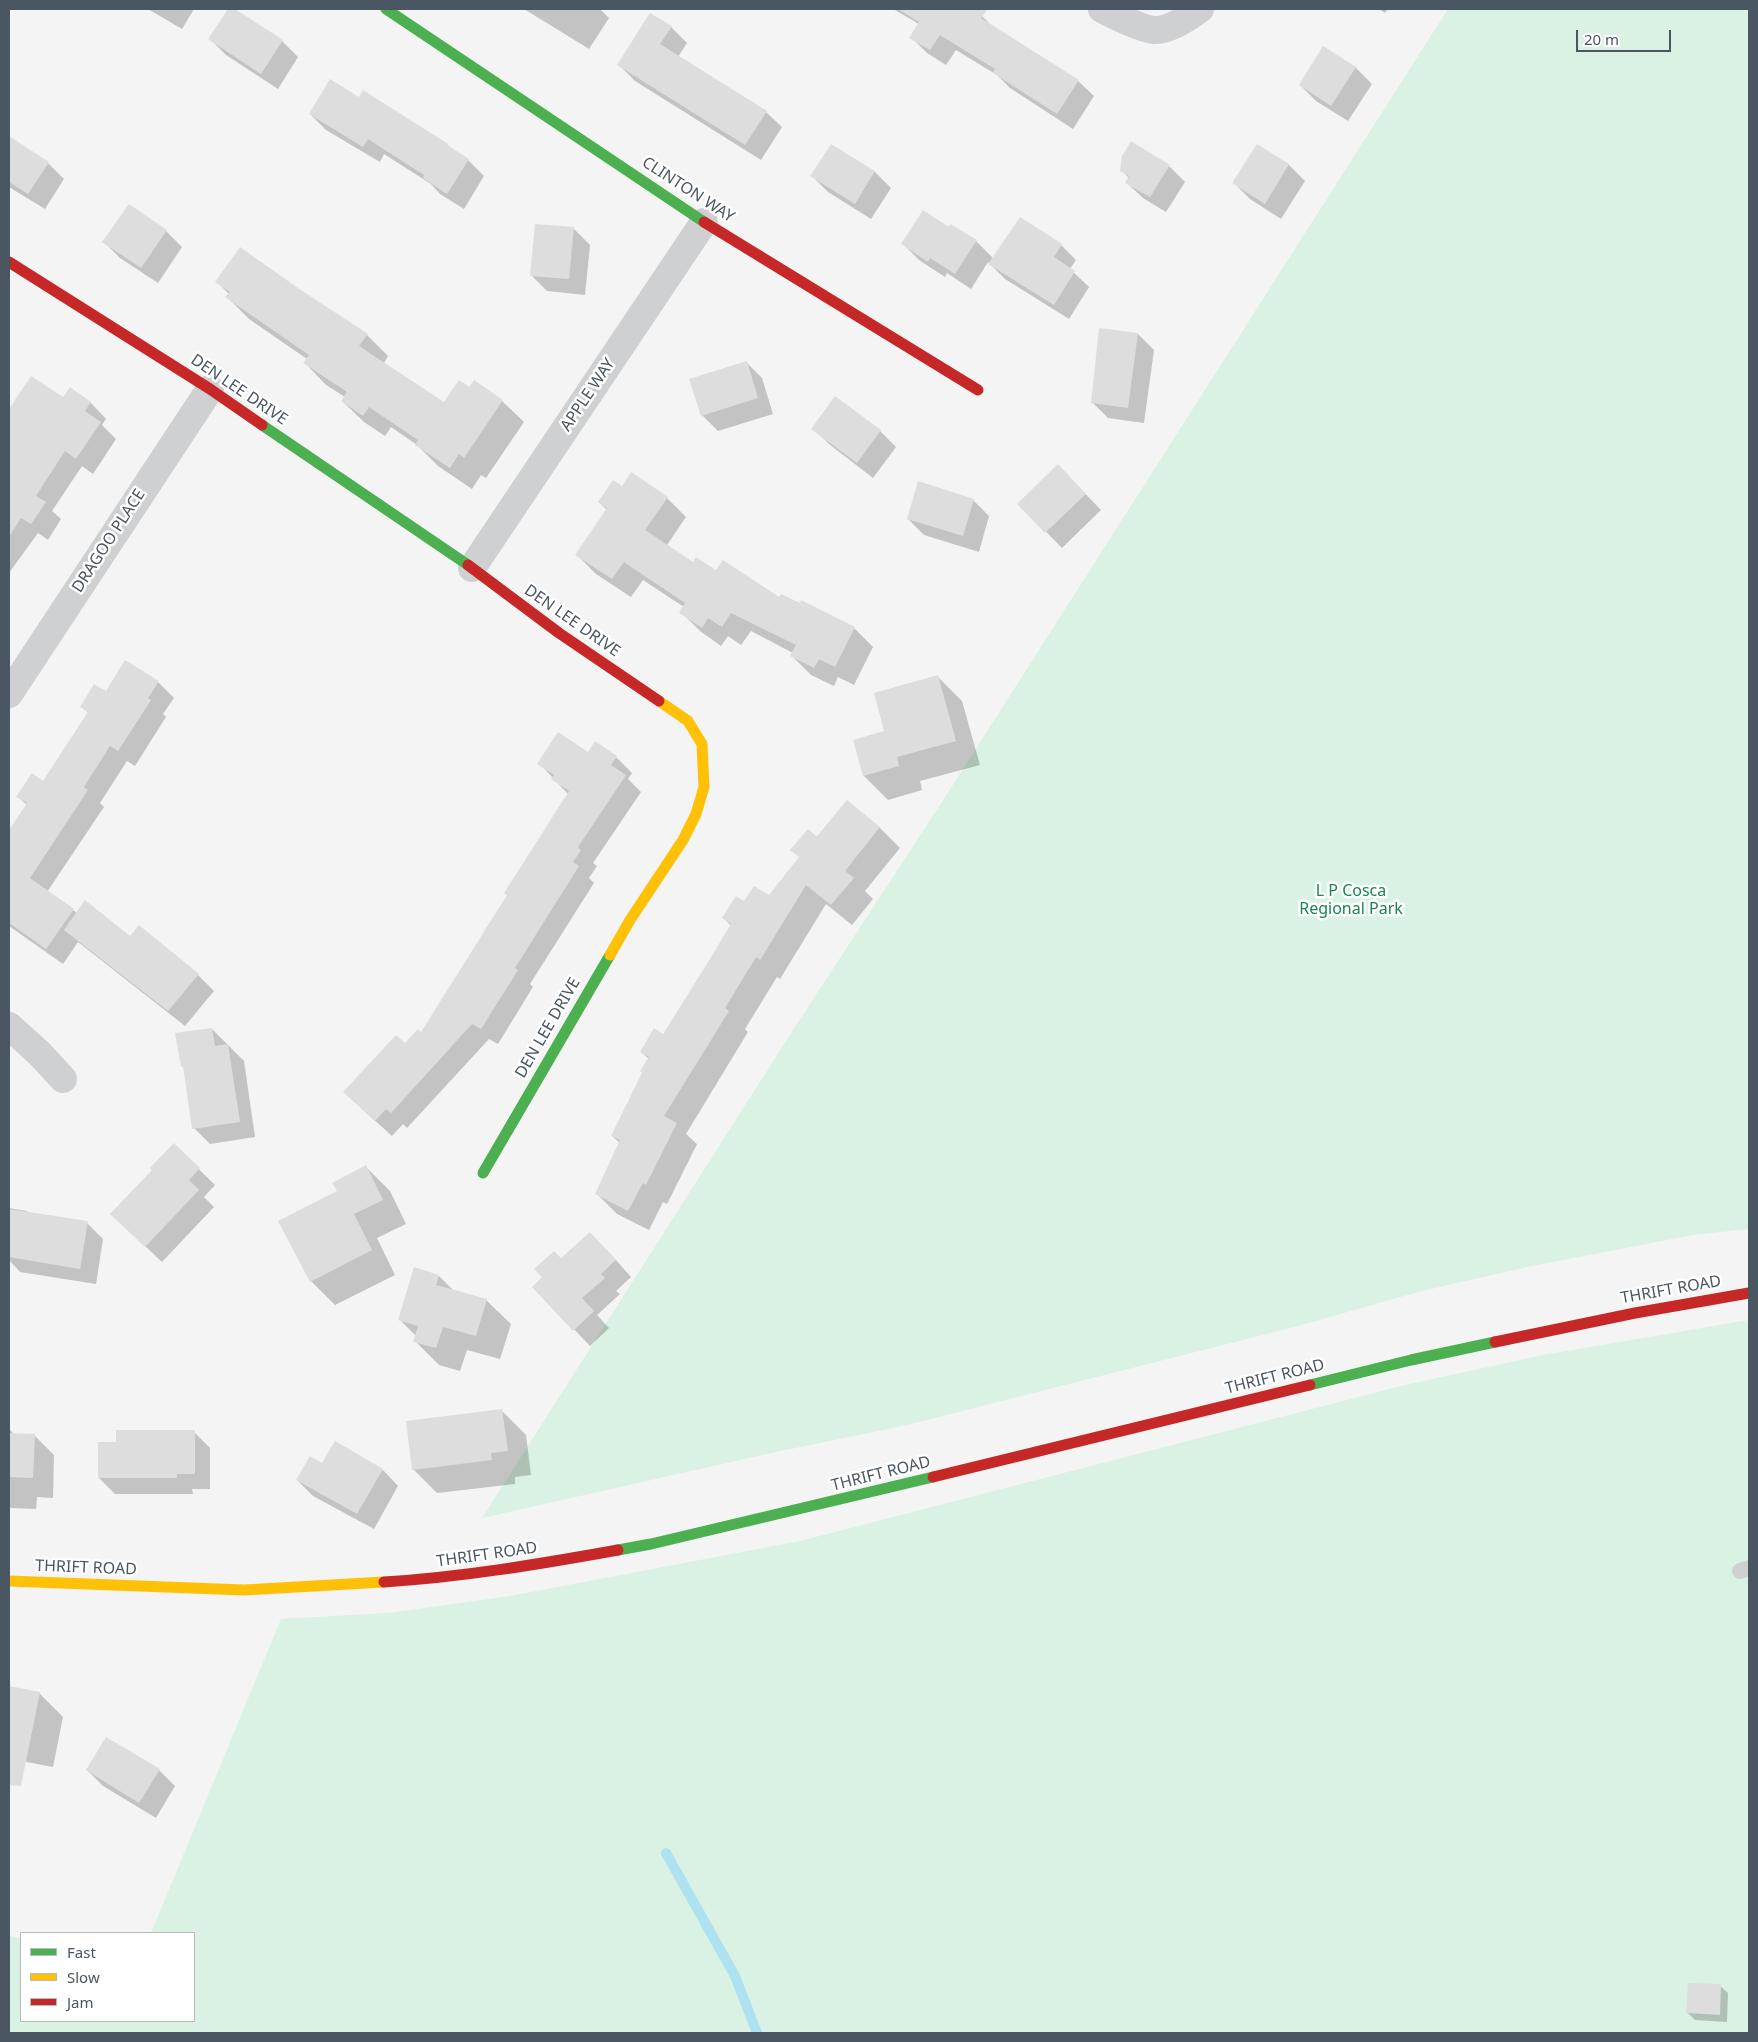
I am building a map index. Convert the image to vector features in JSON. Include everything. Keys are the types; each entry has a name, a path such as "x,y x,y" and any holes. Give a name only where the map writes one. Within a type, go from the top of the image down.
{"street":[{"name":"CLINTON WAY","path":"386,9 704,222 978,390"},
{"path":"1102,9 1154,30 1177,24 1200,9"},
{"name":"APPLE WAY","path":"472,568 704,222"},
{"name":"DEN LEE DRIVE","path":"9,262 210,389 472,568 559,633 688,721 702,744 704,787 696,814 683,840 630,920 483,1173"},
{"name":"DRAGOO PLACE","path":"9,694 210,389"},
{"path":"9,1026 40,1054 63,1079"},
{"name":"THRIFT ROAD","path":"9,1581 244,1590 429,1579 534,1565 651,1544 845,1500 1430,1356 1635,1313 1749,1293"}],"green space":[{"name":"L P Cosca Regional Park","path":"1448,9 1749,9 1749,1229 1693,1235 1527,1267 1418,1292 1298,1326 907,1425 776,1452 482,1518 793,1030 940,805"},
{"path":"1749,1320 1749,2033 9,2033 9,1936 20,1938 20,2022 195,2022 195,1932 151,1932 281,1619 389,1613 510,1596 800,1541 1405,1385 1543,1355"}],"building":[{"path":"228,9 235,9 283,40 261,74 208,39"},
{"path":"898,9 988,9 981,18 1079,80 1057,114 993,73 995,69 940,35 930,50 909,38 919,22"},
{"path":"650,13 672,26 660,44 767,111 745,145 617,65"},
{"path":"1323,46 1356,67 1331,106 1299,85"},
{"path":"330,79 359,97 363,90 469,159 447,194 423,178 424,175 368,139 363,147 309,114"},
{"path":"9,136 49,162 28,194 9,182"},
{"path":"1131,141 1170,165 1150,197 1125,183 1129,176 1120,171 1122,156"},
{"path":"831,144 875,171 855,204 810,176"},
{"path":"1257,144 1289,164 1265,204 1232,183"},
{"path":"129,204 167,230 141,268 102,242"},
{"path":"923,210 949,227 950,224 977,240 955,274 930,258 928,262 901,244"},
{"path":"1020,217 1062,244 1054,257 1075,271 1054,305 988,264"},
{"path":"535,224 574,227 569,279 530,276"},
{"path":"240,247 368,334 359,346 444,402 459,380 469,387 474,380 503,400 464,458 459,454 450,468 415,445 418,440 369,407 363,416 341,401 347,392 303,363 309,355 225,297 230,292 215,282"},
{"path":"1099,328 1138,333 1128,408 1091,403"},
{"path":"747,361 758,398 701,416 689,379"},
{"path":"31,376 63,397 70,387 91,402 85,411 101,422 76,459 65,451 36,496 46,502 31,524 21,518 9,537 9,409"},
{"path":"835,396 881,430 857,463 811,429"},
{"path":"1058,464 1086,494 1045,533 1017,504"},
{"path":"631,472 668,497 645,530 693,562 696,557 716,570 723,560 779,597 781,594 800,603 801,600 855,627 835,667 819,659 814,668 790,656 796,645 731,613 722,627 708,618 702,628 679,613 685,603 624,562 612,579 575,555 607,508 598,502 613,480 622,486"},
{"path":"918,481 974,499 963,536 907,519"},
{"path":"125,660 159,681 148,698 151,700 118,751 110,746 84,787 88,790 30,878 74,909 46,949 9,923 9,830 27,803 16,797 32,773 43,781 88,712 80,707 94,684 106,691"},
{"path":"938,675 956,741 897,757 899,766 863,776 853,740 884,731 874,693"},
{"path":"558,732 588,752 595,741 617,756 611,765 626,775 578,847 581,850 573,862 579,866 515,968 518,970 481,1029 472,1024 391,1113 386,1109 375,1121 343,1092 396,1035 405,1043 418,1029 421,1032 507,895 504,893 569,791 551,779 554,775 537,764"},
{"path":"847,800 880,827 845,871 854,878 831,905 806,885 760,960 756,957 725,1008 729,1011 664,1116 677,1123 646,1185 643,1183 628,1211 595,1194 620,1140 611,1136 642,1073 640,1071 649,1057 640,1052 654,1028 663,1034 705,967 731,924 722,918 736,896 744,901 754,886 769,895 799,857 790,850 808,829 816,836 818,835"},
{"path":"85,900 130,936 139,925 199,974 168,1011 64,930"},
{"path":"212,1028 215,1046 228,1044 240,1122 192,1129 183,1066 181,1067 175,1033"},
{"path":"174,1143 200,1168 189,1180 199,1190 145,1247 110,1214 152,1170 150,1168"},
{"path":"366,1165 383,1200 354,1214 372,1250 310,1282 278,1221 337,1191 332,1183"},
{"path":"9,1209 88,1221 80,1269 9,1257"},
{"path":"590,1232 616,1260 601,1274 605,1278 582,1298 594,1311 573,1331 532,1287 542,1277 534,1269 554,1251 561,1258"},
{"path":"414,1267 439,1275 436,1285 487,1299 476,1336 443,1327 436,1348 413,1342 418,1326 398,1320"},
{"path":"502,1409 508,1451 491,1453 492,1460 412,1470 406,1421"},
{"path":"116,1430 195,1430 195,1474 177,1474 177,1478 98,1478 98,1442 116,1442"},
{"path":"9,1433 35,1434 33,1478 9,1477"},
{"path":"335,1441 383,1469 357,1514 296,1480 310,1456 322,1463"},
{"path":"9,1686 40,1692 21,1786 9,1785"},
{"path":"106,1737 160,1769 139,1803 86,1770"},
{"path":"1688,1983 1721,1984 1720,2015 1686,2013"}],"waterway":[{"path":"666,1853 735,1976 757,2033"}],"traffic: fast":[{"path":"386,9 704,222"},
{"path":"262,425 468,565"},
{"path":"483,1173 610,955"},
{"path":"1310,1385 1495,1342"},
{"path":"618,1550 651,1544 933,1477"}],"traffic: slow":[{"path":"610,955 630,920 683,840 696,814 704,787 702,744 688,721 659,701"},
{"path":"9,1581 244,1590 384,1582"}],"traffic: jam":[{"path":"704,222 978,390"},
{"path":"9,262 210,389 262,425"},
{"path":"468,565 559,633 659,701"},
{"path":"1495,1342 1635,1313 1749,1293"},
{"path":"933,1477 1310,1385"},
{"path":"384,1582 531,1565 618,1550"}]}
